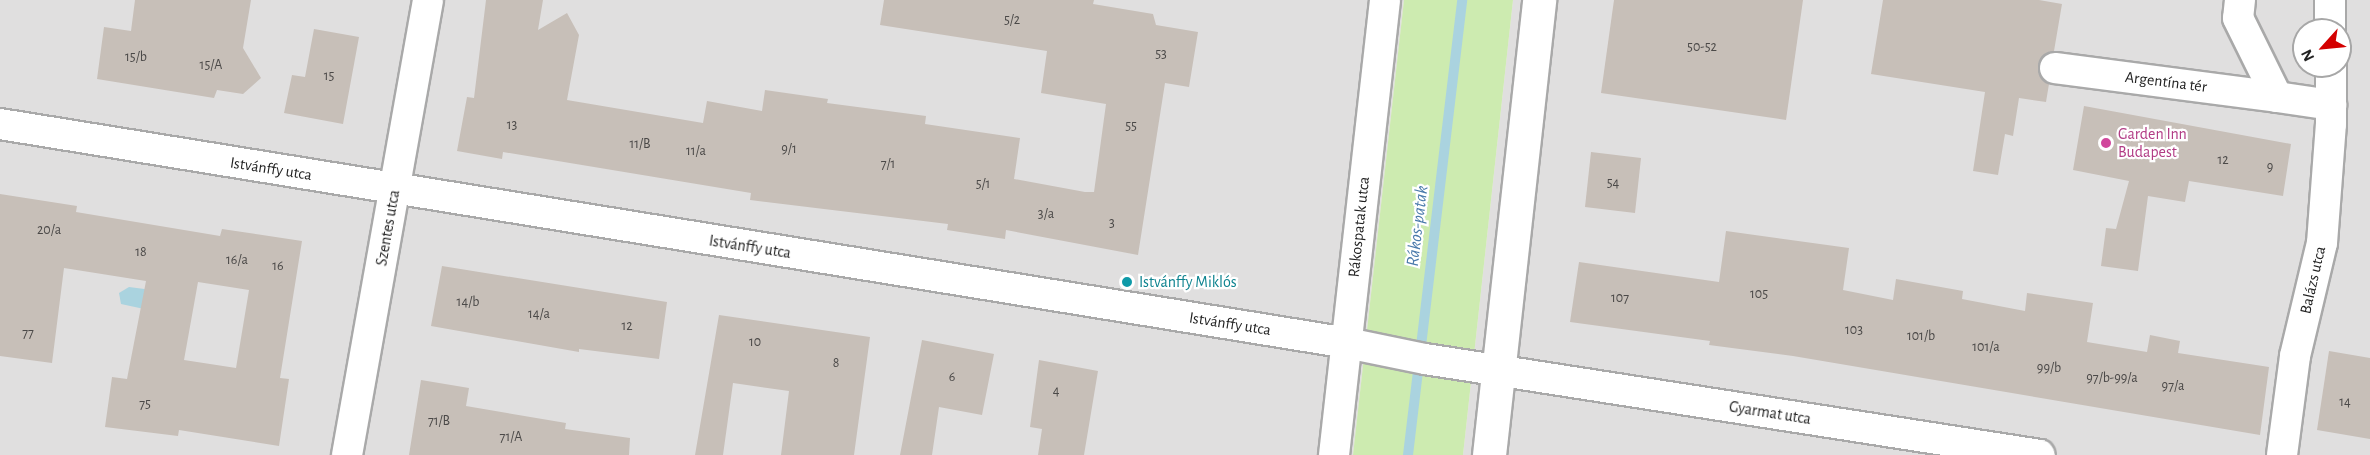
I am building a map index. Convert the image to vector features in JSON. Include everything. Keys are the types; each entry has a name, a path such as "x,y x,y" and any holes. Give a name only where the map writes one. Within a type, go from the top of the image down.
{"street":[{"name":"Szentes utca","path":"347,455 428,0"},
{"name":"Rákospatak utca","path":"1334,455 1385,0"},
{"path":"1489,455 1539,0"},
{"path":"2240,0 2242,28 2277,97"},
{"path":"2330,0 2330,18"},
{"name":"Argentína tér","path":"2055,68 2331,105"},
{"path":"2331,78 2331,105"},
{"name":"Balázs utca","path":"2282,455 2295,356 2322,243 2331,105"},
{"name":"Istvánffy utca","path":"0,124 1347,343 1500,371"},
{"name":"Gyarmat utca","path":"1500,371 2040,455"}],"shaded area":[{"path":"0,0 1404,0 1353,455 0,455"},
{"path":"1513,0 2370,0 2370,455 1463,455"}],"green space":[{"path":"1404,0 1513,0 1463,455 1353,455"}],"water":[{"path":"129,287 160,291 158,312 121,304 119,293"}],"building":[{"path":"135,0 251,0 243,48 261,78 243,94 217,90 214,98 97,79 104,27 131,31"},
{"path":"486,0 543,0 538,30 567,13 579,35 567,100 703,123 707,101 762,111 765,90 828,99 827,103 926,116 925,124 1020,138 1014,179 1085,192 1094,192 1106,104 1041,93 1047,51 880,25 884,0 1094,0 1093,4 1153,14 1156,25 1198,32 1189,87 1165,83 1138,255 1006,230 1005,239 947,230 948,224 750,200 751,193 503,152 502,159 457,151 467,97 474,98"},
{"path":"1614,0 1803,0 1786,120 1601,93"},
{"path":"1883,0 2039,0 2062,4 2054,51 2042,57 2038,65 2039,75 2049,84 2046,102 2019,98 2013,136 2005,134 1998,175 1973,171 1985,92 1871,74"},
{"path":"314,29 359,37 343,124 284,113 292,75 305,77"},
{"path":"2084,106 2291,144 2283,196 2189,181 2185,202 2148,196 2138,271 2101,266 2106,228 2116,229 2129,181 2073,170"},
{"path":"1591,152 1641,158 1635,213 1585,207"},
{"path":"0,194 77,206 76,212 220,236 222,229 302,241 280,378 289,379 279,446 179,430 178,436 105,427 112,377 127,379 146,281 64,268 52,363 0,356","holes":["198,282 249,290 236,368 184,360"]},
{"path":"1726,231 1849,248 1843,290 1893,300 1896,279 1963,291 1962,299 2025,311 2027,293 2093,303 2087,342 2147,352 2150,335 2180,341 2178,353 2269,367 2260,435 1793,356 1709,345 1710,341 1570,322 1579,262 1719,282"},
{"path":"442,266 667,302 659,359 579,349 579,352 431,326"},
{"path":"719,315 870,337 854,455 781,455 789,391 733,383 723,455 695,455"},
{"path":"922,340 994,354 982,415 939,407 932,455 900,455"},
{"path":"2329,351 2370,358 2370,439 2317,430"},
{"path":"1039,360 1098,371 1084,455 1038,455 1042,429 1030,427"},
{"path":"421,380 469,388 466,406 566,423 565,429 630,438 629,455 409,455"}],"waterway":[{"name":"Rákos-patak","path":"1408,455 1462,0"}],"place":[{"name":"Garden Inn Budapest","path":"2106,143"},
{"name":"Istvánffy Miklós","path":"1127,282"}]}
